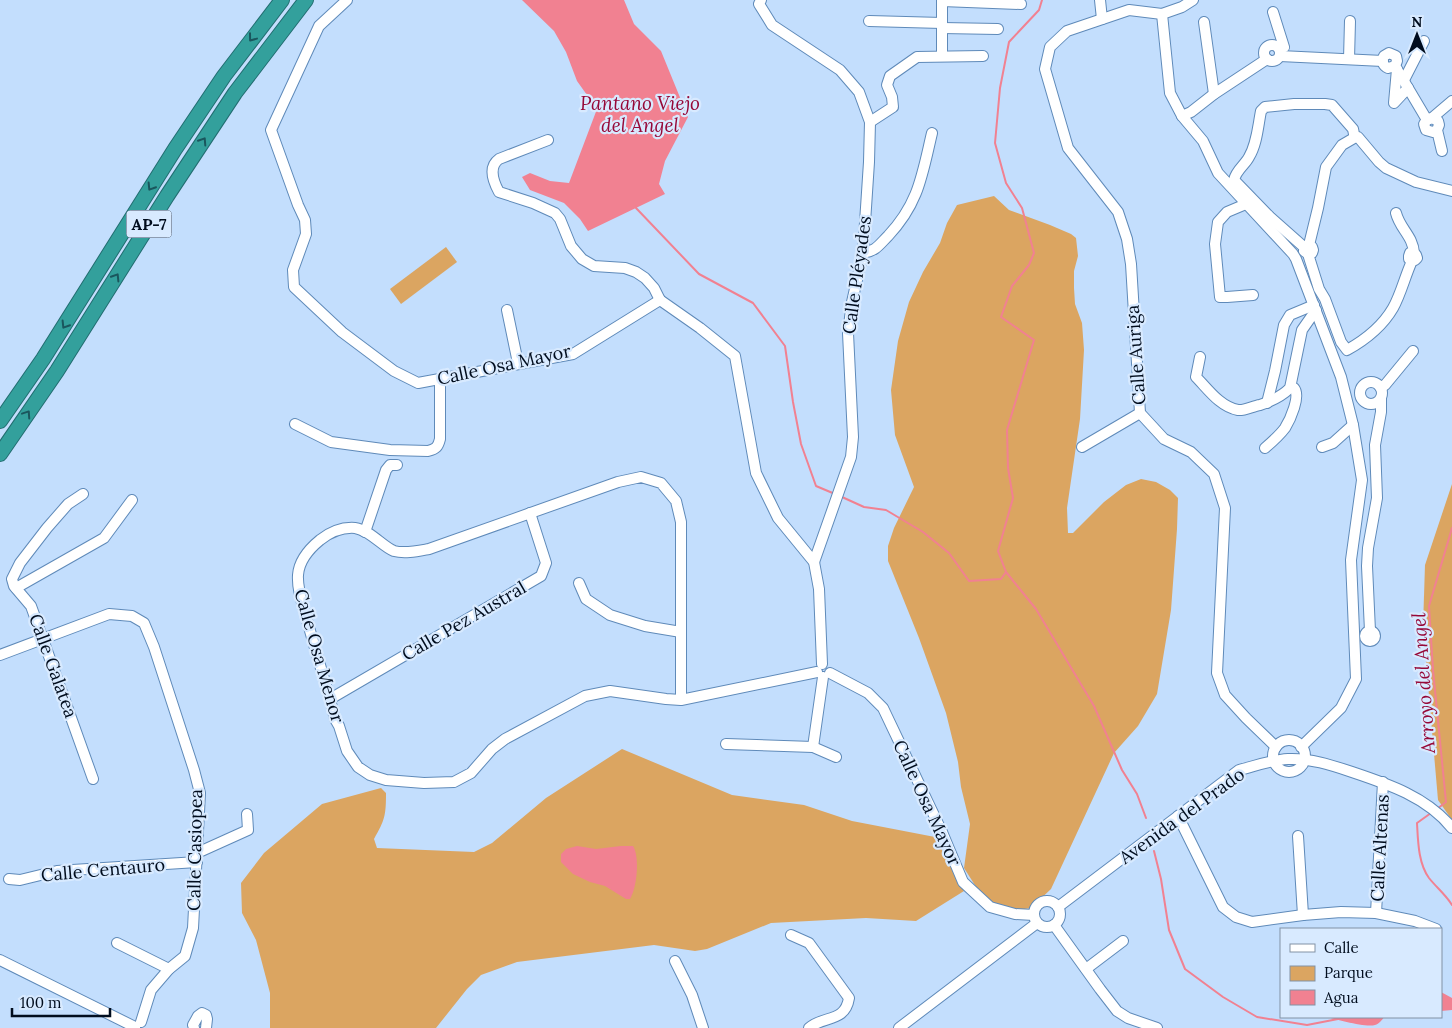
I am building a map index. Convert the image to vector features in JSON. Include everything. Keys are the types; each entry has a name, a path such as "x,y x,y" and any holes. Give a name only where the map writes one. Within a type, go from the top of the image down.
{"highway":[{"name":"AP-7","path":"0,421 43,359 213,92 282,0"},
{"name":"AP-7","path":"0,454 57,371 234,93 306,0"}],"street":[{"name":"Calle Osa Mayor","path":"347,0 319,26 271,130 298,206 305,220 306,234 293,270 294,287 342,332 394,372 418,383 573,354 660,300"},
{"name":"Calle Pléyades","path":"761,0 759,4 772,25 840,70 859,92 870,122 863,253 852,302 848,333 853,437 850,457 814,562"},
{"path":"1100,0 1102,19"},
{"path":"1193,0 1182,7 1162,14 1170,93 1182,116 1203,141 1218,173 1295,256 1342,377 1353,425 1362,480 1351,560 1356,679 1340,708 1302,746"},
{"path":"942,56 942,1 993,1 1021,4"},
{"name":"Calle Auriga","path":"1162,14 1129,10 1067,31 1050,47 1045,69 1068,148 1118,212 1127,239 1131,264 1140,413 1164,439 1191,452 1214,474 1225,508 1217,673 1225,695 1276,747"},
{"path":"1273,12 1284,47 1280,53"},
{"path":"869,21 998,29"},
{"path":"1348,59 1350,21"},
{"path":"1204,22 1214,94"},
{"path":"1280,53 1382,61 1386,54 1394,54 1397,61 1394,103 1406,84 1424,41"},
{"path":"1182,116 1191,112 1214,94 1267,59 1265,55 1267,47 1276,46 1280,53"},
{"path":"870,122 893,107 892,97 887,85 890,76 917,56 983,56"},
{"path":"1396,68 1429,119 1438,121 1439,126 1437,130 1442,151"},
{"path":"1429,119 1452,101"},
{"path":"1396,213 1402,228 1409,234 1414,245 1413,257 1392,309 1366,340 1347,350 1341,342 1325,299 1319,289 1306,250 1234,180 1253,149 1261,111 1265,107 1273,106 1332,105 1353,129 1355,136 1386,168 1416,182 1452,191"},
{"path":"863,253 873,251 907,213 919,188 932,133"},
{"path":"1295,256 1306,250 1318,208 1326,167 1342,145 1355,136"},
{"path":"548,140 495,162 492,170 498,189 503,194 520,198 555,213 560,219 571,246 582,259 594,266 625,268 636,272 654,288 660,300 735,356 756,473 778,518 814,562 820,589 823,672 813,747"},
{"path":"1246,204 1227,212 1218,222 1215,244 1220,297 1253,295"},
{"path":"1200,357 1196,377 1214,396 1229,407 1239,410 1274,401 1290,388 1302,330 1315,308"},
{"path":"1267,403 1284,325 1290,314 1315,308"},
{"path":"507,310 518,363"},
{"path":"1380,387 1385,385 1413,351"},
{"path":"297,425 327,441 390,450 434,450 438,446 440,439 440,379"},
{"path":"1362,396 1365,384 1373,382 1382,391 1381,412 1375,445 1377,498 1368,557 1370,631"},
{"path":"1265,448 1286,427 1294,409 1297,396 1296,390 1290,388"},
{"path":"1347,401 1362,396"},
{"path":"1362,396 1370,404 1374,404 1381,399"},
{"path":"1082,447 1140,413"},
{"path":"1322,447 1334,442 1353,425"},
{"path":"365,532 386,470 390,465 397,465"},
{"name":"Calle Osa Menor","path":"681,700 681,522 676,500 661,483 641,477 618,482 429,550 394,551 372,535 356,528 342,529 329,534 310,548 303,559 298,573 298,586 316,652 347,751 358,767 370,775 386,780 424,783 454,782 472,774 492,750 505,739 585,696 610,691 681,700 823,672"},
{"path":"83,494 68,504 20,563 12,579 16,588 104,538 132,500"},
{"name":"Calle Pez Austral","path":"330,699 541,576 546,562 530,513"},
{"path":"579,584 586,599 610,615 645,626 681,632"},
{"name":"Calle Galatea","path":"16,588 31,606 93,779"},
{"name":"Calle Casiopea","path":"44,639 109,614 132,616 144,623 154,647 200,793 193,928 185,956 169,969 151,990 140,1026"},
{"path":"0,655 44,639"},
{"name":"Calle Osa Mayor","path":"823,672 868,692 883,708 942,832 963,882 990,907 1035,919"},
{"path":"1274,760 1276,747 1289,740 1302,746 1304,760"},
{"path":"726,744 813,747 836,757"},
{"name":"Avenida del Prado","path":"1058,907 1239,770 1274,760 1304,760 1323,763 1383,782 1422,801 1452,828"},
{"name":"Calle Altenas","path":"1376,913 1383,782"},
{"path":"197,857 248,830 247,814"},
{"path":"1178,816 1223,908 1236,917 1252,922 1341,912 1376,913 1415,921 1433,928"},
{"path":"1298,836 1303,915"},
{"name":"Calle Centauro","path":"9,879 20,880 57,871 197,857"},
{"path":"1043,902 1054,904 1058,907 1059,917 1054,925 1042,926 1035,919 1035,909 1043,902"},
{"path":"899,1028 1035,919"},
{"path":"1054,925 1117,1011 1128,1018 1157,1028"},
{"path":"791,935 809,943 848,998 847,1007 838,1016 813,1024 808,1028"},
{"path":"1086,969 1123,941"},
{"path":"118,944 169,969"},
{"path":"0,960 140,1026"},
{"path":"676,961 692,994 702,1028"},
{"path":"194,1028 193,1025 202,1013 206,1015 206,1028"}],"green space":[{"path":"994,196 1009,210 1050,225 1076,238 1078,256 1074,271 1075,304 1082,323 1084,350 1080,419 1067,508 1068,533 1073,533 1104,502 1126,485 1141,479 1156,482 1170,490 1178,498 1171,610 1157,694 1138,726 1114,753 1051,889 1031,908 1018,910 996,905 980,893 964,868 970,824 946,713 919,638 888,561 888,546 894,528 914,487 895,435 891,390 898,341 909,302 923,272 940,243 947,223 957,205"},
{"path":"446,247 457,262 401,304 390,289"},
{"path":"1452,484 1452,820 1438,800 1423,627 1425,565"},
{"path":"622,749 732,795 804,805 852,821 935,837 964,891 916,921 866,918 771,923 707,949 695,951 654,945 517,962 481,975 467,989 436,1028 270,1028 270,993 256,940 242,913 241,883 264,853 322,804 381,788 386,793 386,807 383,822 374,839 377,848 474,852 492,843 546,798"}],"water":[{"name":"Pantano Viejo del Angel","path":"522,0 624,0 634,24 661,51 688,117 665,161 659,184 665,194 588,231 580,219 564,203 530,190 522,177 530,173 550,181 569,183 597,109 577,81 566,52 554,31"},
{"path":"577,846 596,849 633,846 637,872 630,899 626,899 605,886 590,882 573,874 561,862 561,854 566,849"},
{"path":"1442,993 1452,998 1452,1010 1442,1011"},
{"path":"1331,1018 1383,1018 1378,1024 1371,1026"}],"waterway":[{"path":"1042,0 1039,10 1009,42 1000,88 995,143 1006,183 1022,208 1034,253 1029,265 1012,286 1001,317 1034,340 1007,430 1008,468 1013,498 998,551 1006,572 1036,609 1094,706 1122,770 1137,794 1146,818"},
{"path":"636,206 699,274 753,303 785,346 801,444 816,486 835,494"},
{"path":"842,497 864,507 886,510 923,532 949,553 969,581 1001,579 1006,572"},
{"name":"Arroyo del Angel","path":"1437,809 1446,802 1433,670 1429,606 1452,528"},
{"path":"1431,813 1417,823 1421,858 1425,872 1452,905"},
{"path":"1154,851 1161,879 1169,930 1185,969 1223,997 1257,1017 1307,1025 1338,1019"}]}
